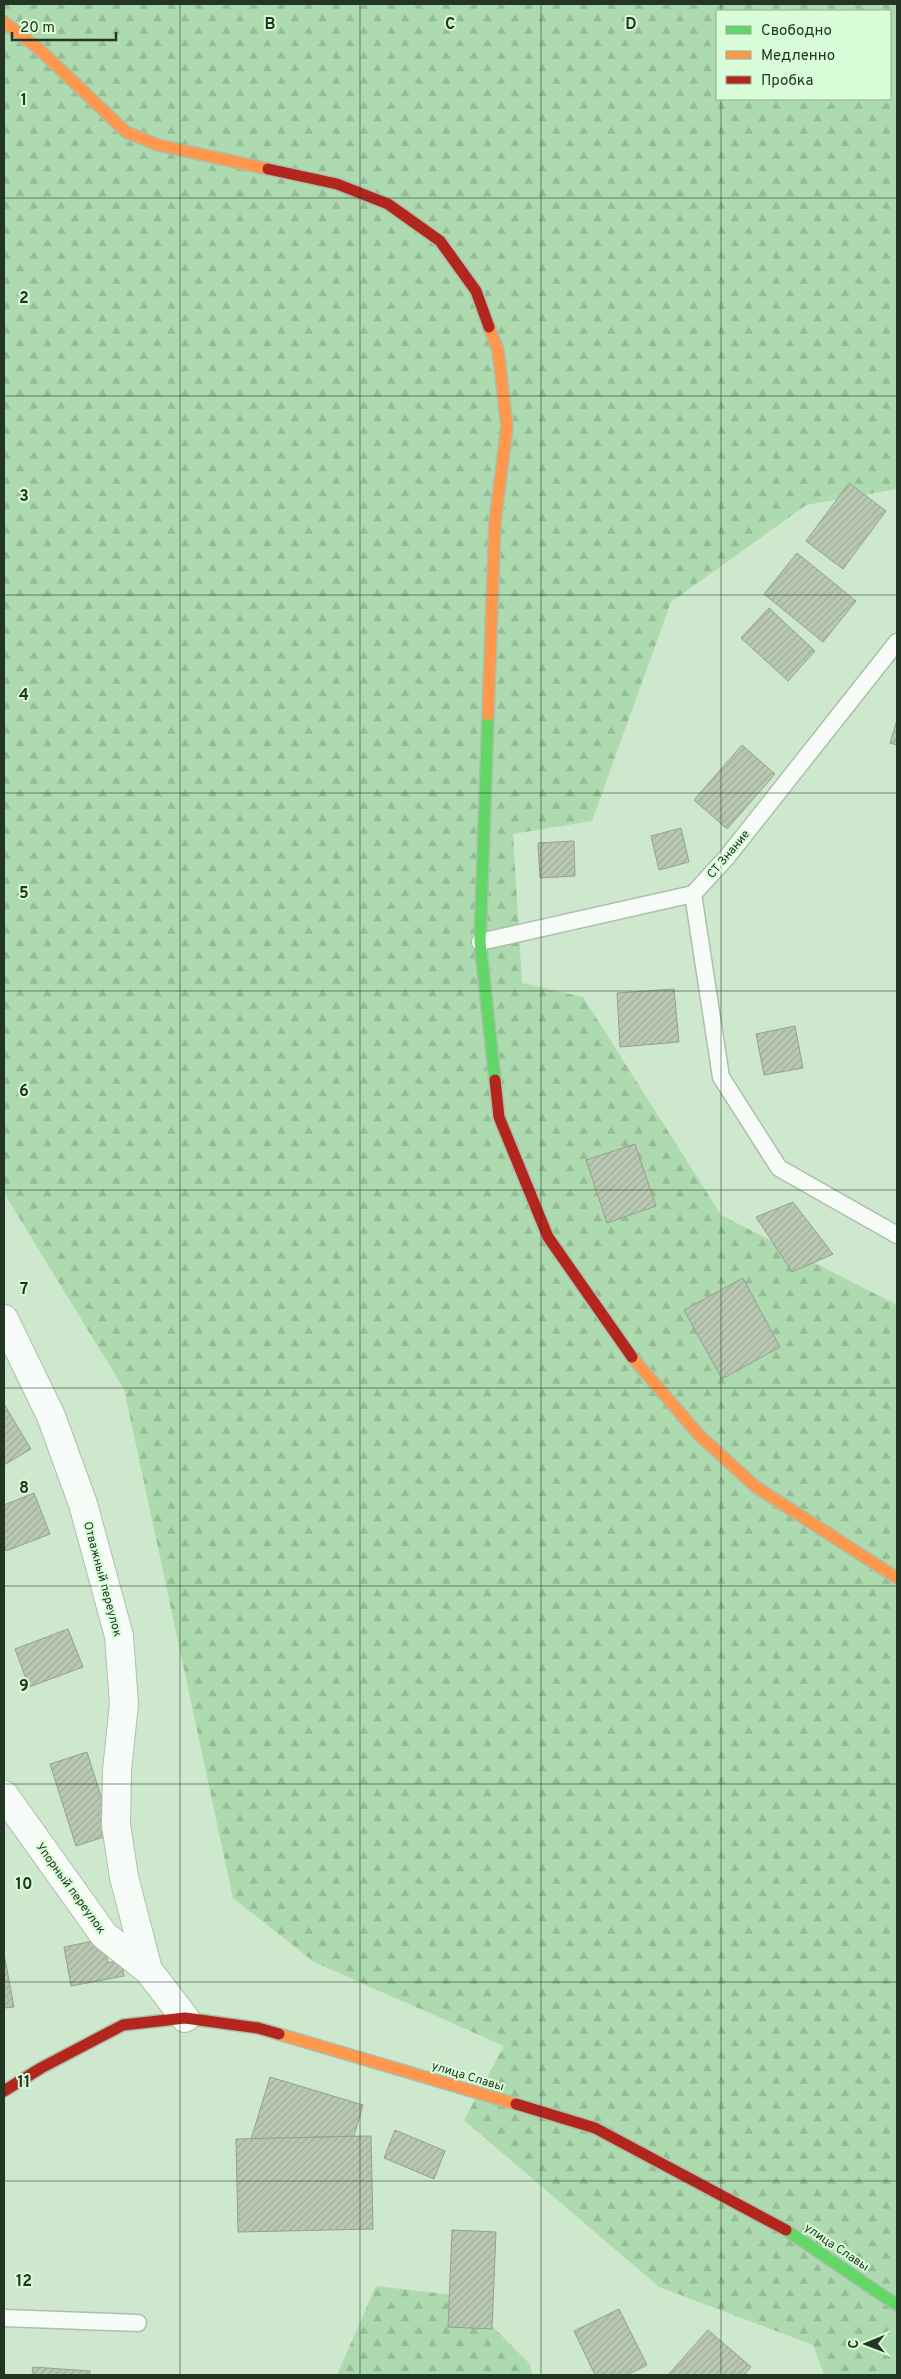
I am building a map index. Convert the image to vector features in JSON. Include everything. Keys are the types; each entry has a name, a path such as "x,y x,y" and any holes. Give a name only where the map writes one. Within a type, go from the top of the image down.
{"street":[{"path":"4,22 39,49 126,132 158,145 337,184 388,204 440,241 476,292 498,350 507,428 495,521 480,942 499,1117 548,1237 623,1346 699,1435 756,1487 897,1578"},
{"name":"Отважный переулок","path":"4,1319 58,1434 83,1504 119,1636 124,1704 117,1770 116,1825 124,1877 148,1970"},
{"name":"Упорный переулок","path":"4,1795 104,1935 148,1970 185,2018"},
{"name":"улица Славы","path":"4,2092 41,2068 124,2025 185,2018 258,2028 596,2128 790,2232 897,2305"}],"lane":[{"name":"СТ Знание","path":"693,894 727,857 897,642"},
{"path":"480,942 693,894 721,1077 779,1168 897,1235"},
{"path":"4,2318 138,2323"}],"green space":[{"path":"4,4 897,4 897,489 806,505 671,602 592,821 513,834 522,983 583,997 721,1215 897,1305 897,2375 824,2375 813,2345 659,2287 464,2120 504,2046 314,1962 233,1898 124,1389 4,1193"},
{"path":"376,2286 462,2296 530,2364 532,2375 337,2375"}],"building":[{"path":"849,483 886,511 843,569 806,541"},
{"path":"797,553 856,601 823,642 764,594"},
{"path":"769,608 815,651 788,681 741,638"},
{"path":"897,720 897,745 890,743"},
{"path":"742,745 775,774 727,829 694,800"},
{"path":"681,828 689,862 659,870 651,836"},
{"path":"574,841 575,876 540,878 538,843"},
{"path":"674,989 679,1042 620,1047 617,993"},
{"path":"795,1026 803,1068 764,1075 756,1034"},
{"path":"635,1144 656,1206 607,1223 586,1160"},
{"path":"793,1202 833,1254 792,1272 756,1217"},
{"path":"743,1278 780,1347 722,1379 684,1310"},
{"path":"4,1404 31,1449 4,1465"},
{"path":"34,1493 50,1534 6,1551 4,1545 4,1505"},
{"path":"68,1629 83,1667 29,1687 15,1649"},
{"path":"87,1752 113,1834 76,1846 50,1764"},
{"path":"103,1939 108,1963 121,1960 124,1976 71,1986 64,1947"},
{"path":"4,1954 14,2007 4,2008"},
{"path":"270,2077 363,2105 354,2136 251,2139"},
{"path":"395,2130 445,2151 434,2179 384,2158"},
{"path":"371,2136 373,2229 238,2232 236,2139"},
{"path":"452,2230 496,2232 492,2329 448,2327"},
{"path":"619,2309 647,2365 627,2375 595,2375 574,2331"},
{"path":"708,2330 751,2367 744,2375 668,2375"},
{"path":"33,2367 90,2371 90,2375 32,2375"}],"traffic: fast":[{"path":"488,715 480,942 495,1080"},
{"path":"786,2230 897,2305"}],"traffic: slow":[{"path":"4,22 39,49 126,132 158,145 268,169"},
{"path":"488,715 495,521 507,427 498,350 489,327"},
{"path":"632,1357 699,1435 756,1487 897,1578"},
{"path":"279,2034 516,2104"}],"traffic: jam":[{"path":"268,169 337,184 388,204 440,241 476,291 489,327"},
{"path":"495,1080 499,1117 548,1237 632,1357"},
{"path":"4,2091 41,2068 123,2025 185,2018 258,2028 279,2034"},
{"path":"516,2104 595,2128 786,2230"}]}
